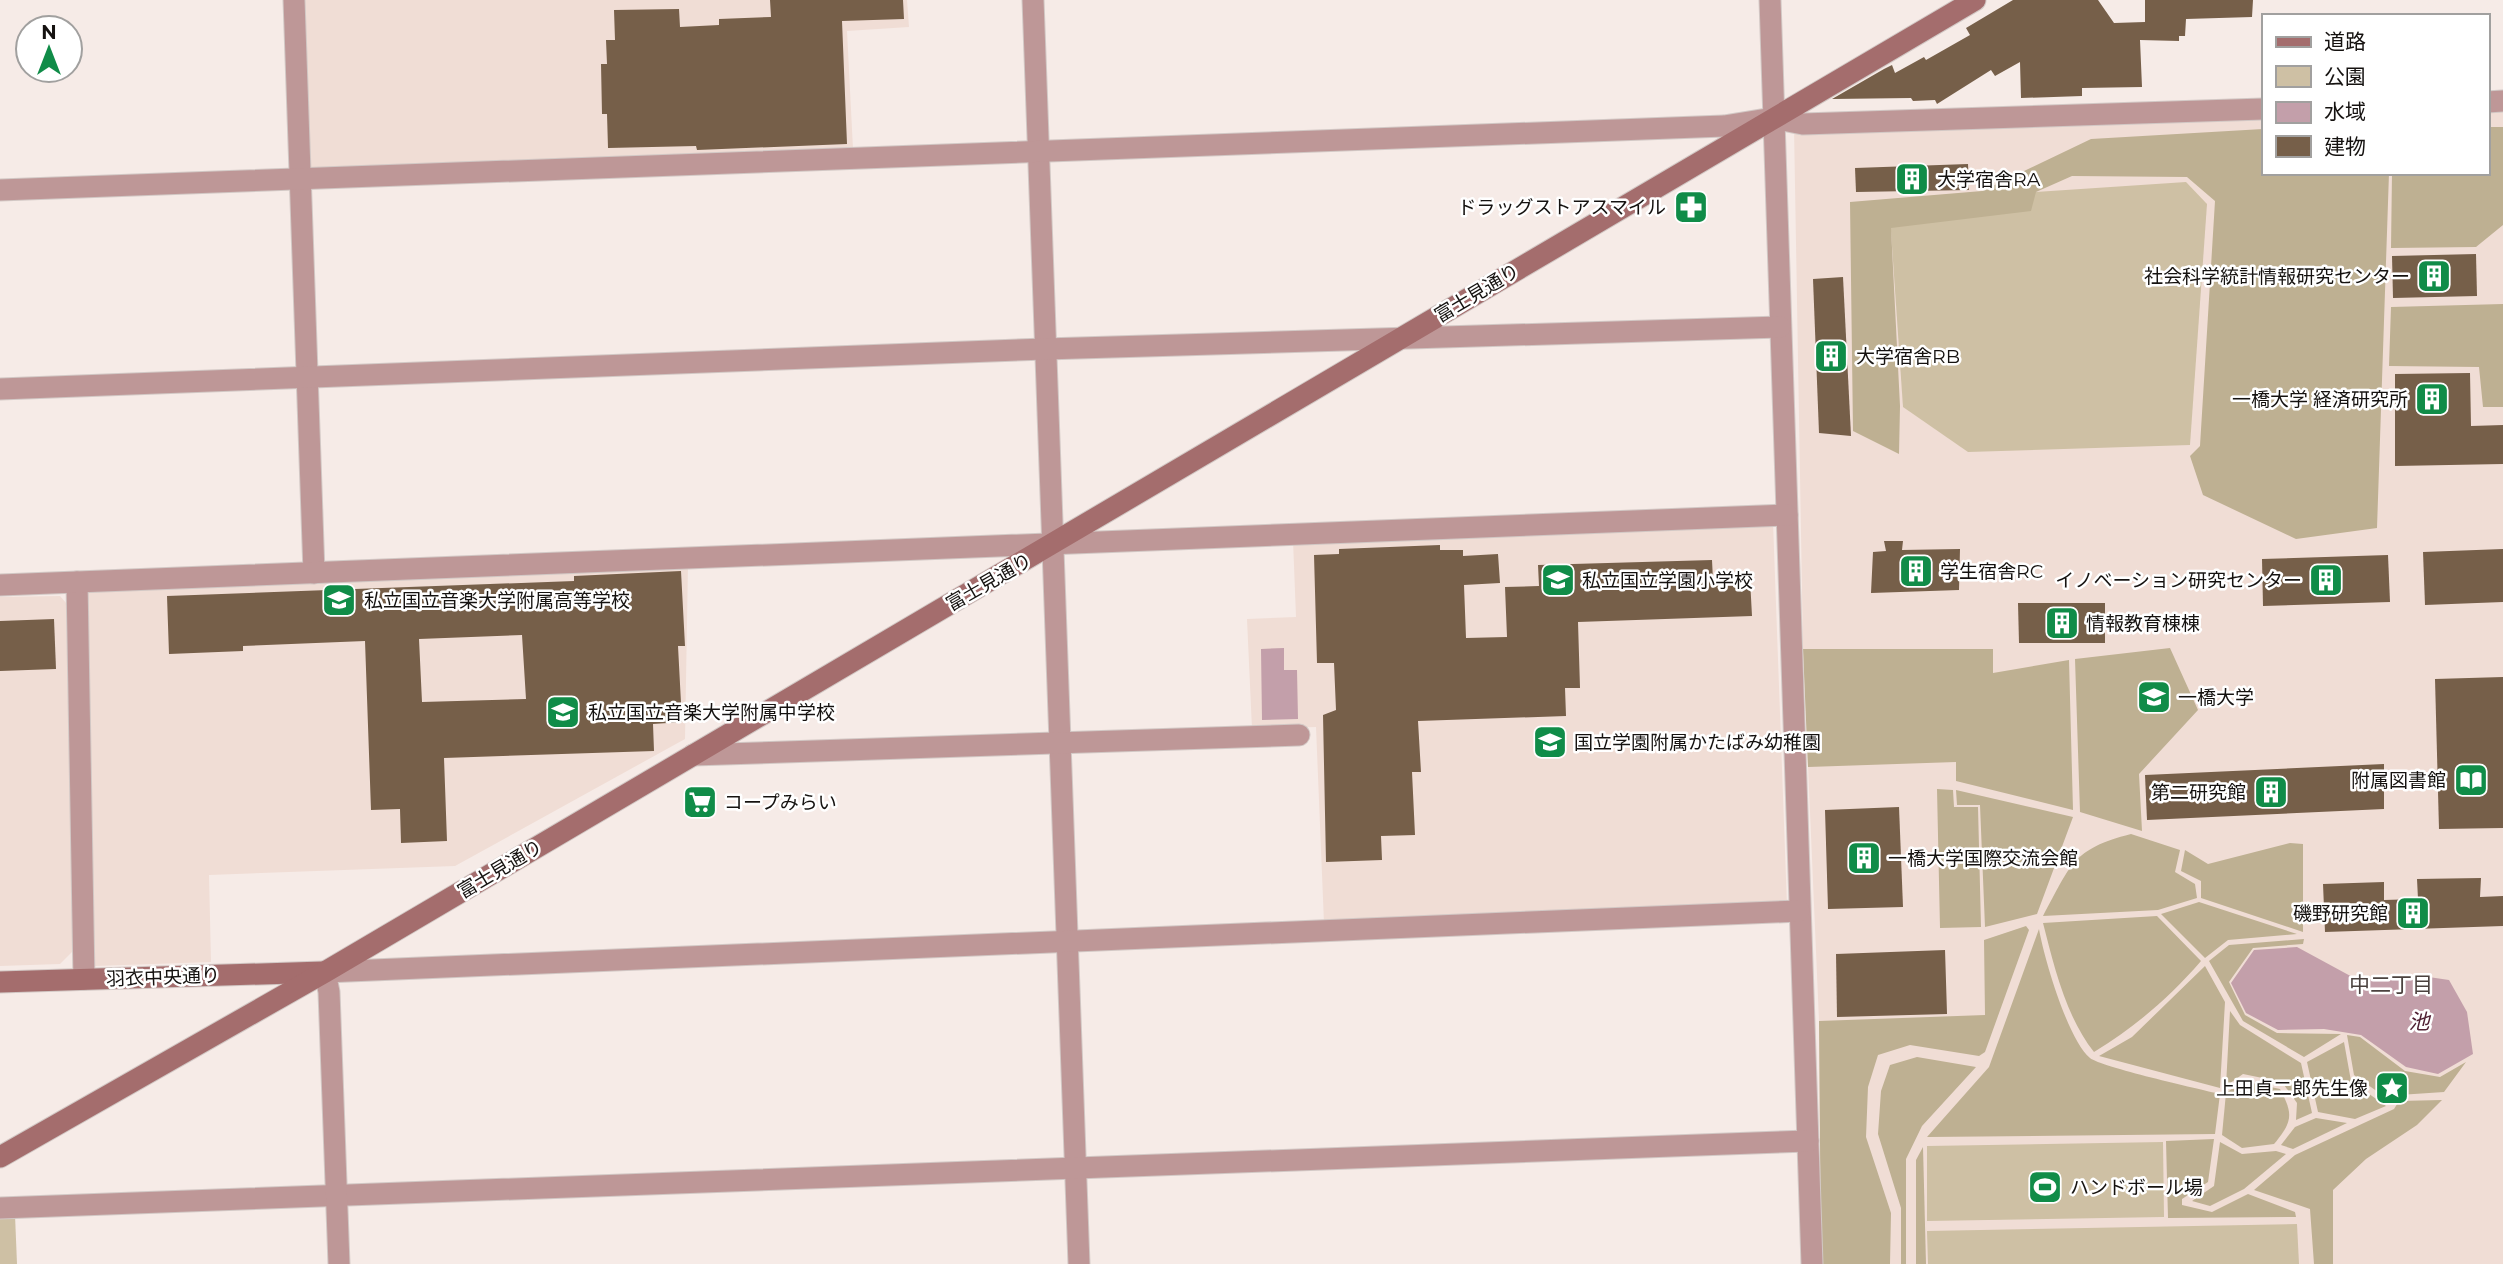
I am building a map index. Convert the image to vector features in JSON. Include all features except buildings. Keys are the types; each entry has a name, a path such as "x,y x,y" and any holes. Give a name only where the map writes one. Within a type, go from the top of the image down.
{"street":[{"path":"294,0 314,573"},
{"path":"1033,0 1079,1264"},
{"path":"1770,0 1812,1264"},
{"name":"富士見通り","path":"0,1157 325,972 1975,0"},
{"path":"0,190 1724,126 1773,118 1803,124 2262,109"},
{"path":"0,389 1045,349 1397,341 1780,327"},
{"path":"0,585 1052,546 1787,515"},
{"path":"77,582 84,979"},
{"path":"693,755 1298,735"},
{"path":"340,1264 329,992 325,972 1799,911"},
{"name":"羽衣中央通り","path":"0,982 325,972"},
{"path":"0,1208 1076,1171 1808,1141"}],"shaded area":[{"path":"304,0 907,0 909,27 847,31 853,149 311,170"},
{"name":"一橋大学","path":"2489,111 2503,111 2503,1264 1821,1264 1819,1021 1803,649 1794,127 2262,116 2262,175 2489,175"},
{"path":"2489,127 2503,127 2503,225 2476,247 2391,248 2392,175 2489,175"},
{"path":"2262,129 2262,175 2389,175 2377,528 2296,539 2203,495 2190,456 2200,446 2215,201 2187,177 2072,176 2036,192 2031,211 1891,228 1900,406 1899,454 1853,431 1850,202 1982,191 2091,139"},
{"path":"2503,304 2503,407 2483,407 2479,367 2389,366 2391,307"},
{"path":"1773,522 1787,906 1324,923 1316,727 1252,729 1247,619 1296,617 1293,540"},
{"path":"688,564 685,739 455,866 209,875 211,962 95,966 81,586"},
{"path":"60,596 66,603 73,951 60,964 0,966 0,597"},
{"path":"2170,648 2198,710 2139,774 2142,831 2080,812 2075,659"},
{"path":"1803,649 1993,649 1993,673 2069,660 2073,810 1956,781 1956,762 1808,767"},
{"path":"1937,789 1953,790 1954,807 1978,807 1981,927 1940,928"},
{"path":"1956,790 2073,817 2037,914 1985,927 1980,805 1957,805"},
{"path":"2131,834 2180,850 2175,872 2195,884 2197,898 2158,910 2043,916 2075,862 2096,846"},
{"path":"2290,843 2303,844 2303,932 2201,898 2201,881 2181,871 2185,850 2208,864"},
{"path":"2199,902 2297,934 2228,940 2205,958 2161,914"},
{"path":"2157,916 2201,961 2151,1011 2094,1052 2068,1007 2043,923"},
{"path":"2026,926 2029,930 1985,1052 1979,1056 1910,1045 1878,1055 1868,1087 1866,1137 1891,1213 1890,1264 1821,1264 1819,1021 1985,1015 1984,940"},
{"path":"2039,929 2058,998 2073,1034 2090,1058 2151,1078 2220,1094 2215,1134 1927,1137 1989,1067"},
{"path":"2304,939 2303,944 2253,948 2229,982 2245,1015 2277,1033 2341,1034 2304,1057 2243,1021 2209,961 2229,945"},
{"path":"2205,966 2225,1002 2220,1088 2099,1056 2132,1037"},
{"path":"2230,1011 2240,1025 2301,1063 2312,1113 2296,1120 2297,1103 2282,1082 2243,1074 2226,1086"},
{"path":"2347,1035 2360,1037 2405,1071 2440,1077 2466,1062 2444,1092 2399,1095 2391,1083 2388,1088 2394,1098 2392,1102 2354,1075"},
{"path":"2344,1042 2351,1081 2386,1106 2355,1119 2318,1112 2307,1062"},
{"path":"1917,1057 1976,1067 1922,1126 1906,1159 1906,1264 1901,1264 1901,1208 1878,1134 1881,1091 1890,1065"},
{"path":"2243,1081 2280,1089 2288,1105 2288,1124 2274,1144 2242,1148 2222,1135 2226,1093"},
{"path":"2442,1100 2417,1125 2366,1159 2333,1190 2333,1264 2314,1264 2310,1209 2254,1190 2295,1155 2394,1109 2399,1101"},
{"path":"2316,1118 2347,1123 2293,1149 2281,1145 2295,1127"},
{"path":"2214,1139 2208,1182 2182,1199 2182,1205 2212,1212 2248,1194 2295,1212 2296,1217 2168,1218 2166,1141"},
{"path":"2220,1142 2242,1154 2276,1151 2286,1154 2244,1189 2210,1206 2192,1201 2214,1186"},
{"path":"1923,1147 1926,1264 1916,1264 1916,1160"}],"green space":[{"path":"2186,182 2207,204 2190,445 1968,452 1903,407 1889,202"},
{"name":"ハンドボール場","path":"2163,1142 2164,1217 1927,1221 1927,1146"},
{"path":"0,1215 15,1215 17,1264 0,1264"},
{"path":"2297,1224 2299,1264 1928,1264 1927,1231"}],"water":[{"path":"1284,648 1284,670 1297,670 1298,719 1262,720 1261,649"},
{"name":"池","path":"2297,947 2356,979 2392,979 2415,975 2449,980 2467,1012 2473,1054 2438,1074 2406,1067 2361,1035 2324,1029 2278,1030 2246,1013 2231,983 2254,950"}],"place":[{"name":"大学宿舎RA","path":"1912,179"},
{"name":"ドラッグストアスマイル","path":"1691,207"},
{"name":"社会科学統計情報研究センター","path":"2434,276"},
{"name":"大学宿舎RB","path":"1831,356"},
{"name":"一橋大学 経済研究所","path":"2432,399"},
{"name":"学生宿舎RC","path":"1916,571"},
{"name":"私立国立学園小学校","path":"1558,580"},
{"name":"イノベーション研究センター","path":"2326,580"},
{"name":"私立国立音楽大学附属高等学校","path":"339,600"},
{"name":"情報教育棟棟","path":"2062,623"},
{"name":"一橋大学","path":"2154,697"},
{"name":"私立国立音楽大学附属中学校","path":"563,712"},
{"name":"国立学園附属かたばみ幼稚園","path":"1550,742"},
{"name":"附属図書館","path":"2471,780"},
{"name":"第二研究館","path":"2271,792"},
{"name":"コープみらい","path":"700,802"},
{"name":"一橋大学国際交流会館","path":"1864,858"},
{"name":"磯野研究館","path":"2413,913"},
{"name":"上田貞二郎先生像","path":"2392,1088"},
{"name":"ハンドボール場","path":"2045,1187"}],"district":[{"name":"中二丁目","path":"2391,984"}]}
